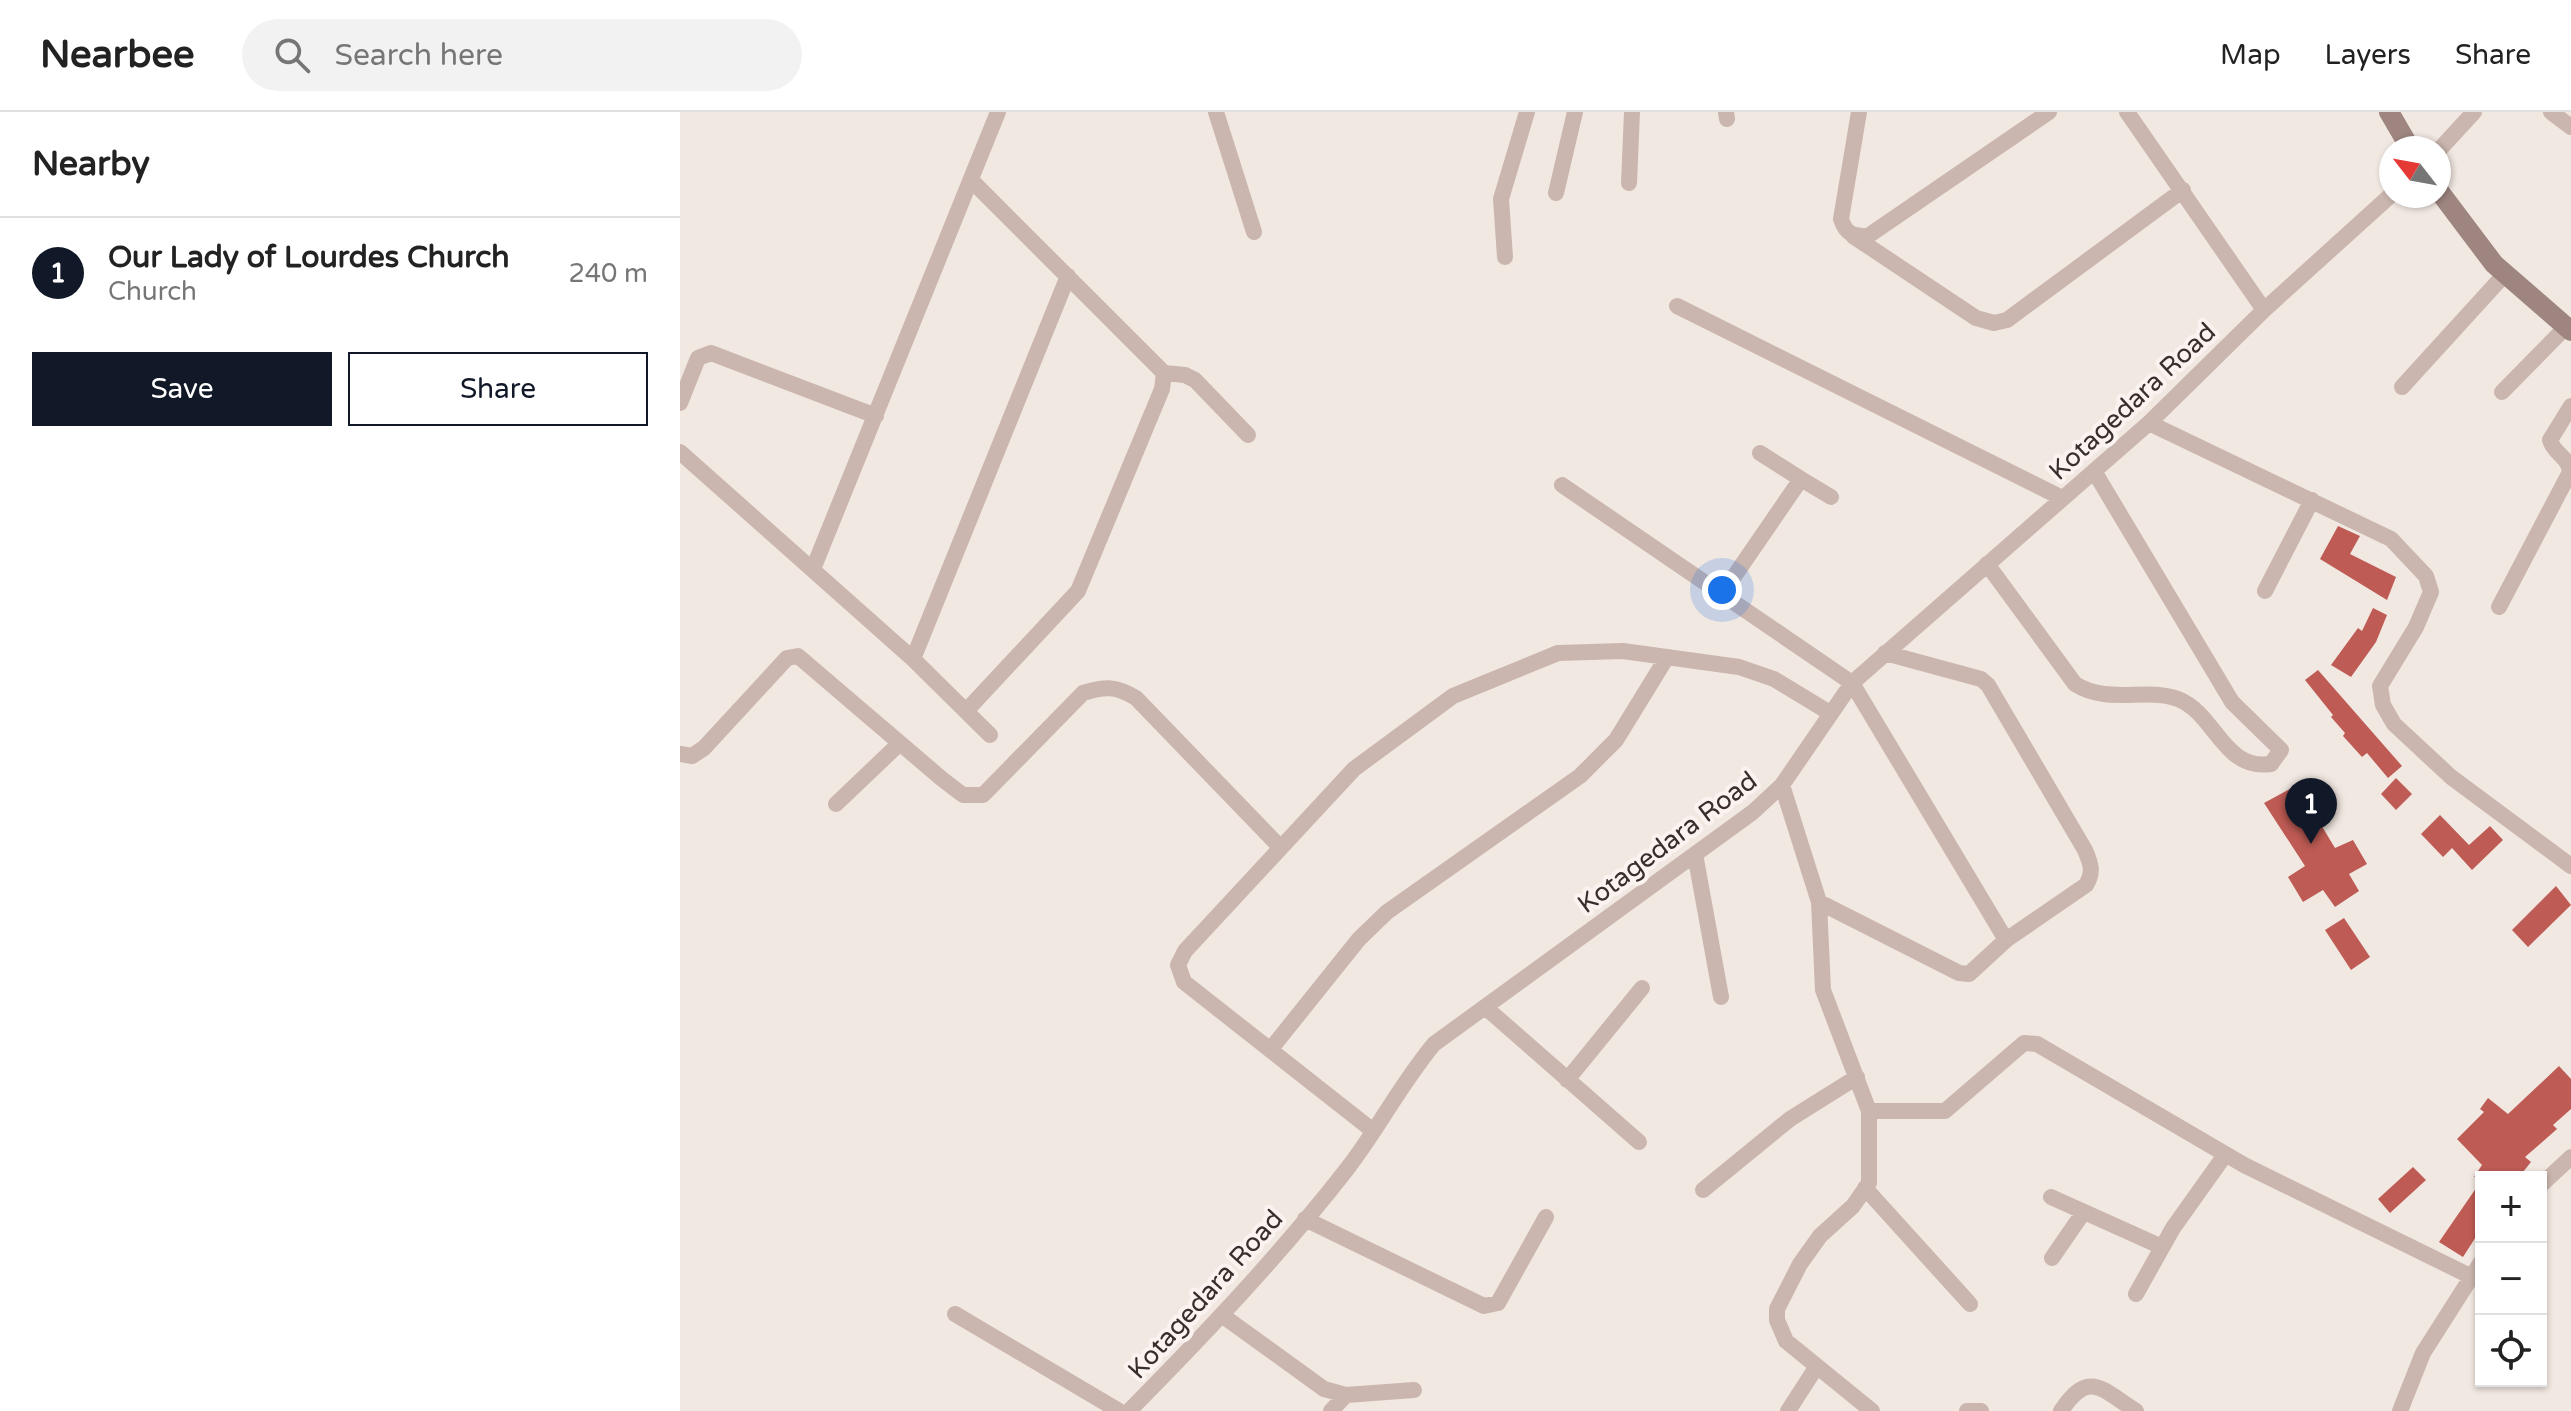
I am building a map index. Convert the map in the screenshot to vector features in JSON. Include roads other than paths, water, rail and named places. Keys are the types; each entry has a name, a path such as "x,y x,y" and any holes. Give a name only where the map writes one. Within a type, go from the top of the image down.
{"street":[{"path":"813,569 998,112"},
{"path":"1216,112 1254,232"},
{"path":"1505,257 1501,199 1527,112"},
{"path":"1556,193 1575,112"},
{"path":"1629,183 1632,112"},
{"path":"1859,112 1841,219 1845,230 1976,318 1994,323 2007,320 2183,190"},
{"path":"1853,236 1868,236 2049,112"},
{"path":"2127,112 2264,310"},
{"path":"2389,112 2403,136"},
{"path":"2451,137 2474,112"},
{"path":"2551,112 2571,127"},
{"path":"971,180 1164,373 1185,375 1195,380 1248,435"},
{"name":"Kotagedara Road","path":"1129,1411 1223,1316 1305,1219 1348,1167 1403,1081 1434,1044 1753,812 1782,785 1852,683 2149,423 2264,310 2379,206"},
{"path":"2451,206 2505,274 2568,330 2502,392"},
{"path":"2402,387 2505,274"},
{"path":"913,659 1068,276"},
{"path":"1677,306 2062,498"},
{"path":"680,403 698,358 711,353 876,416"},
{"path":"967,710 1078,591 1162,389 1164,373"},
{"path":"2499,607 2570,472 2566,459 2552,447 2550,440 2571,406"},
{"path":"2149,423 2391,539 2426,576 2431,592 2416,627 2380,686 2383,705 2394,724 2451,777 2571,866"},
{"path":"680,452 913,659 990,735"},
{"path":"1760,453 1831,497"},
{"path":"1987,564 2075,684 2088,693 2177,699 2190,707 2243,762 2255,766 2271,764 2281,750 2232,702 2094,471"},
{"path":"1722,594 1801,479"},
{"path":"1562,485 1852,683 2006,940"},
{"path":"2265,591 2312,500"},
{"path":"1372,1130 1184,982 1178,965 1185,951 1279,846 1354,769 1453,696 1558,653 1609,651 1757,672 1830,713"},
{"path":"1819,902 1959,973 1969,974 1978,970 2006,940 2086,885 2092,865 1988,685 1981,679 1885,653"},
{"path":"680,754 692,756 704,748 787,658 798,656 963,795 983,795 1083,693 1105,686 1118,687 1136,698 1279,846"},
{"path":"1270,1050 1359,939 1387,912 1580,776 1625,728 1667,657"},
{"path":"836,804 900,743"},
{"path":"1782,785 1819,902 1823,990 1869,1111 1869,1183 1853,1206 1820,1236 1800,1264 1777,1309 1777,1320 1786,1341 1872,1411"},
{"path":"1695,854 1721,997"},
{"path":"1567,1080 1642,988"},
{"path":"1485,1007 1639,1142"},
{"path":"1869,1111 1945,1111 2028,1042 2037,1044 2225,1155 2470,1276"},
{"path":"1703,1190 1790,1119 1857,1077"},
{"path":"2136,1294 2162,1247 2225,1155"},
{"path":"2547,1179 2571,1157"},
{"path":"1865,1188 1970,1304"},
{"path":"2051,1197 2162,1247"},
{"path":"2052,1258 2083,1213"},
{"path":"1305,1219 1484,1306 1498,1303 1546,1217"},
{"path":"2400,1411 2423,1353 2475,1270"},
{"path":"955,1314 1119,1411"},
{"path":"1223,1316 1324,1389 1346,1395 1414,1390"},
{"path":"1788,1411 1817,1366"},
{"path":"2061,1411 2075,1390 2085,1384 2095,1386 2136,1411"},
{"path":"1331,1411 1346,1395"},
{"path":"1967,1411 1981,1411"}],"place":[{"name":"Our Lady of Lourdes Church","path":"2311,844"}]}
